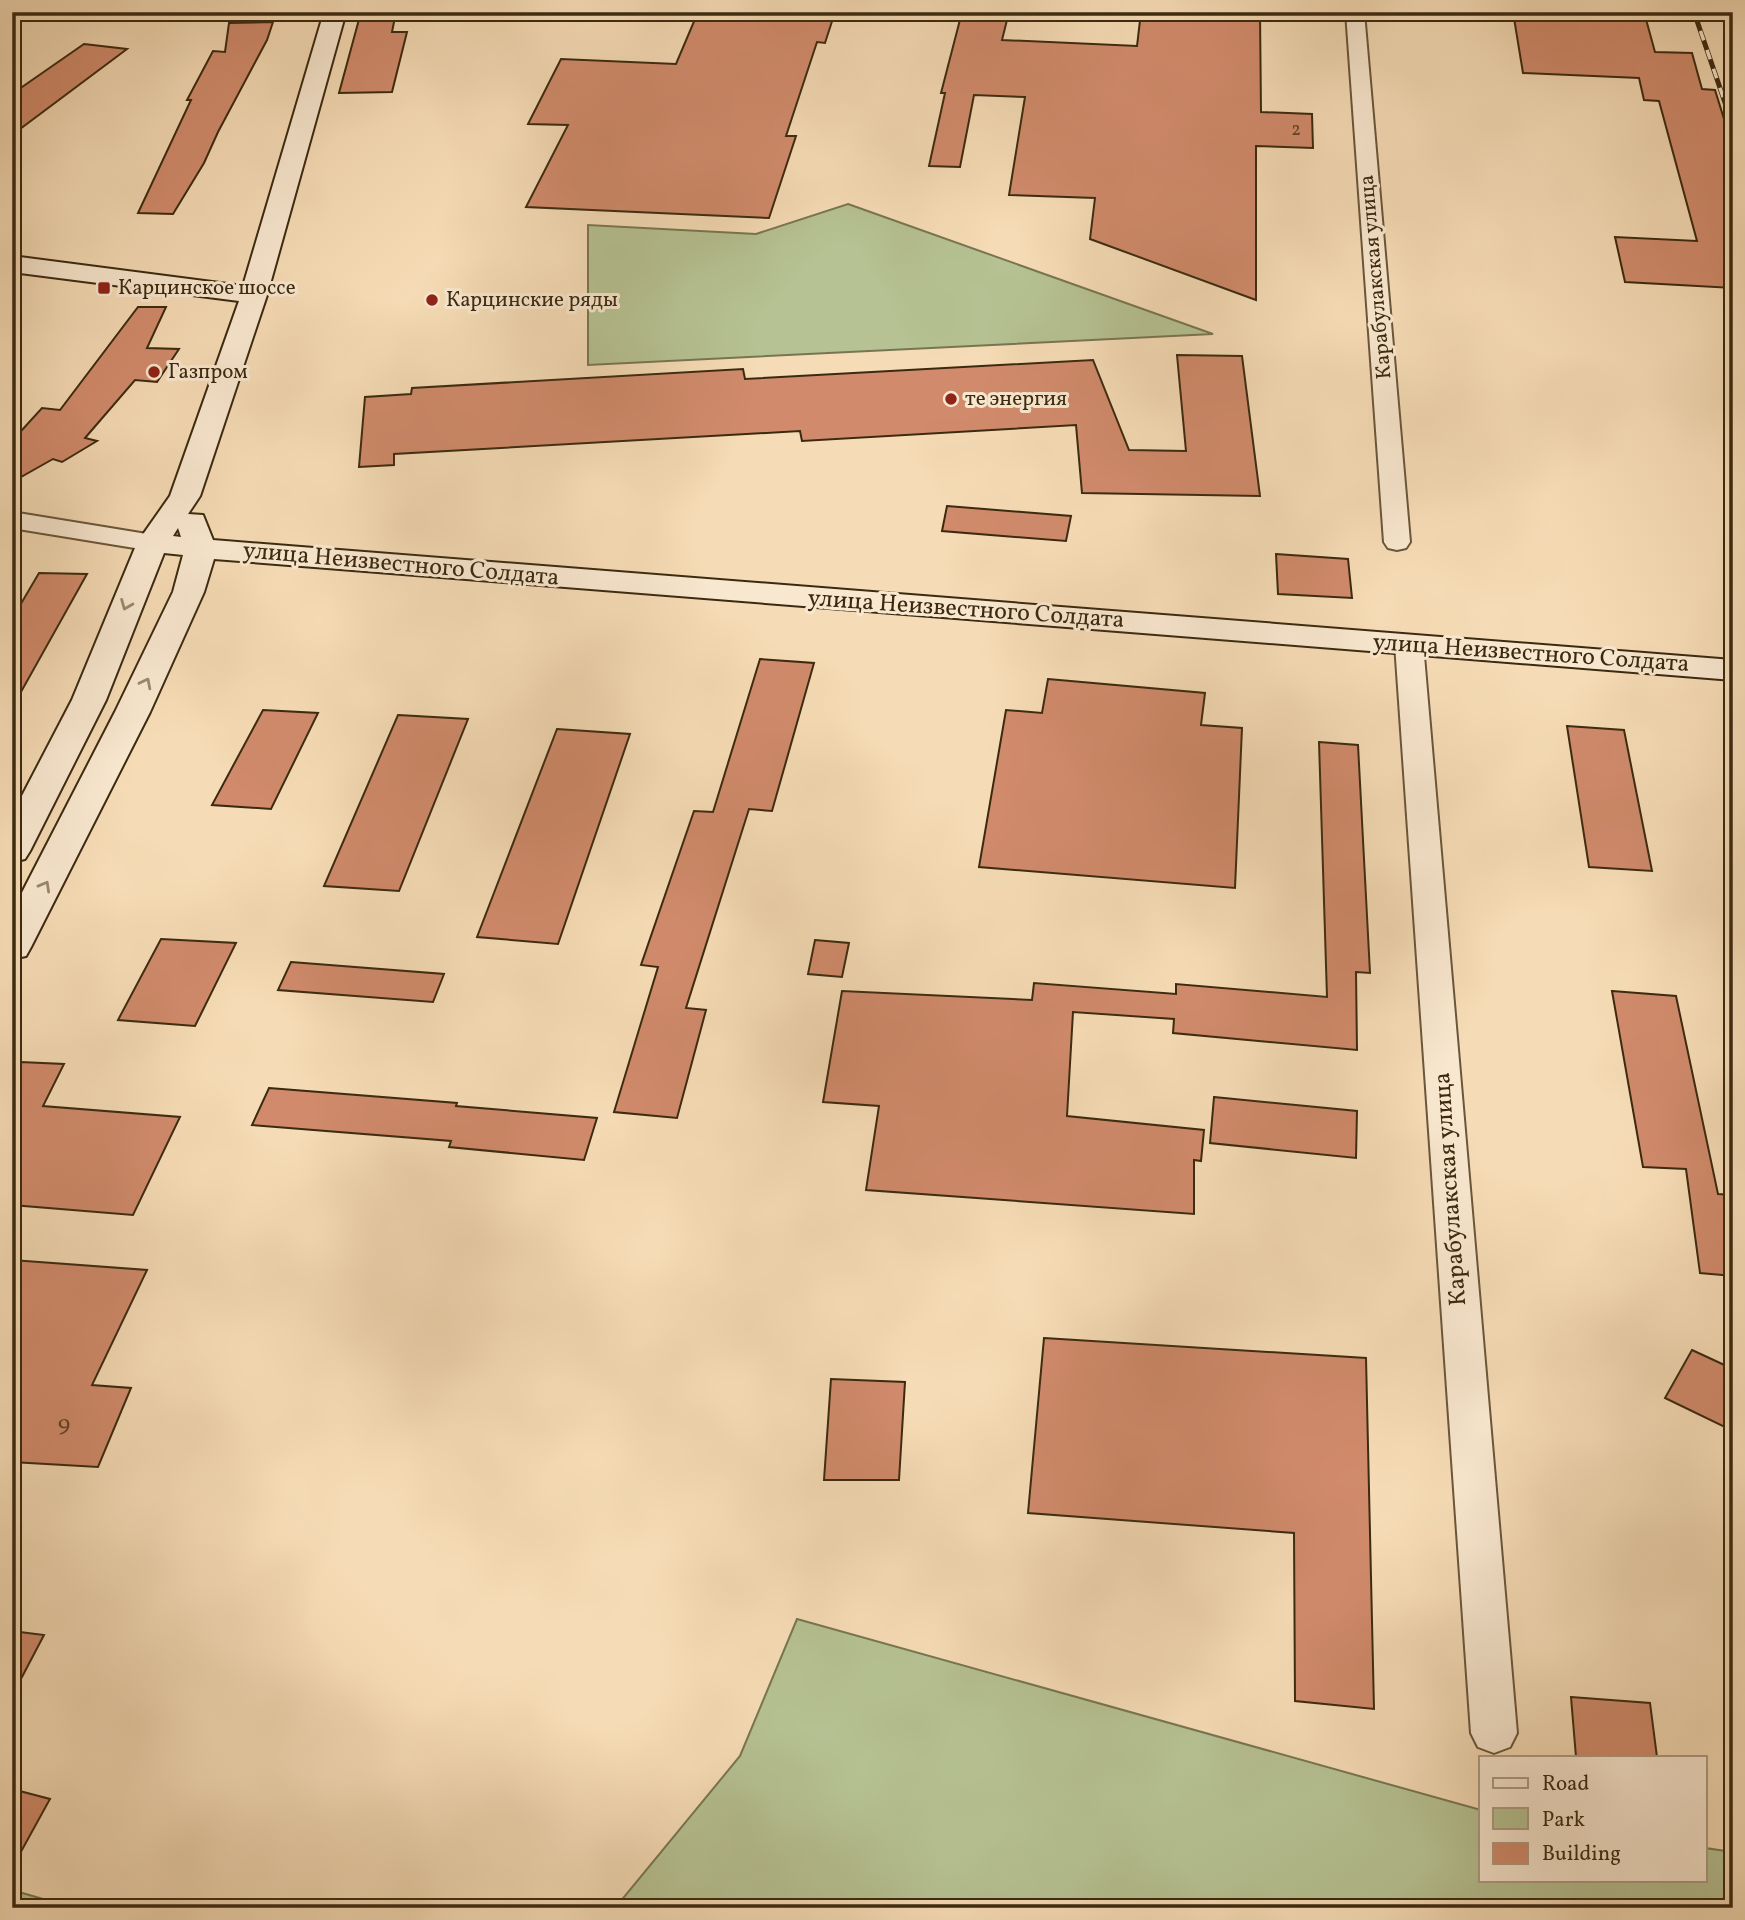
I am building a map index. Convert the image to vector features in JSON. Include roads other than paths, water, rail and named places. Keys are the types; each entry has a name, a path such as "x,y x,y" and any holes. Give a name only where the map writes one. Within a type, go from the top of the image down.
{"main road":[{"path":"12,851 89,700 153,543 185,496 254,295 335,12"},
{"path":"12,264 254,295"},
{"path":"12,947 62,855 152,673 195,571 199,548 185,496"},
{"name":"улица Неизвестного Солдата","path":"153,543 358,562 1733,670"}],"street":[{"name":"Карабулакская улица","path":"1355,12 1397,542"},
{"path":"12,520 153,543"},
{"name":"Карабулакская улица","path":"1409,644 1494,1733"}],"railway":[{"path":"1694,12 1733,126"}],"place":[{"name":"Карцинское шоссе","path":"104,288"},
{"name":"Карцинские ряды","path":"432,300"},
{"name":"Газпром","path":"154,372"},
{"name":"те энергия","path":"951,399"}]}
